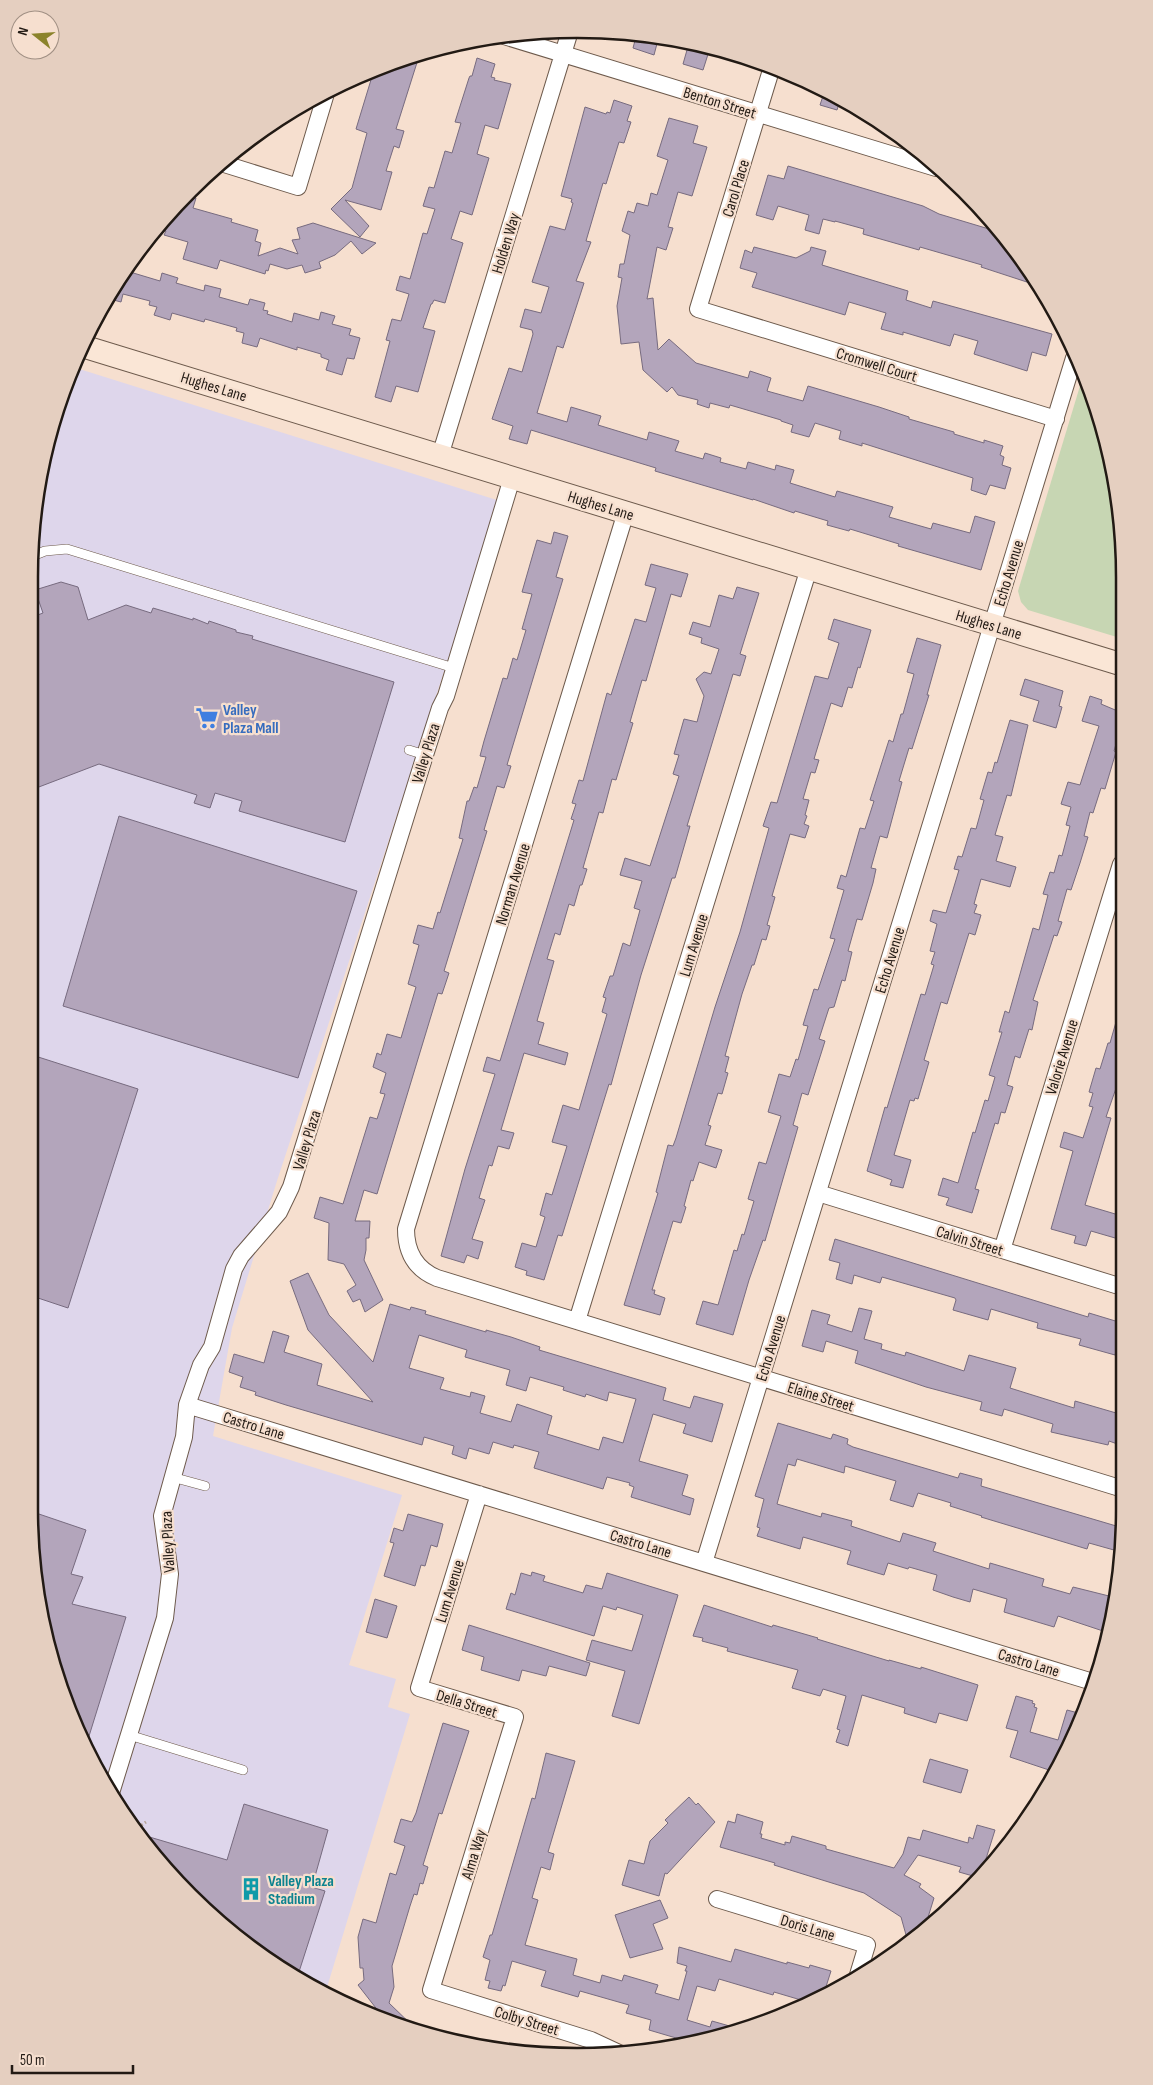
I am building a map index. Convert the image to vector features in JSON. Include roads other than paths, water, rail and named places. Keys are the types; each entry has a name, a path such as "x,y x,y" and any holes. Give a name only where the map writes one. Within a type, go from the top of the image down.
{"street":[{"name":"Holden Way","path":"440,456 568,38"},
{"name":"Benton Street","path":"520,41 924,164"},
{"name":"Carol Place","path":"698,309 770,74"},
{"path":"228,165 298,186 324,101"},
{"name":"Cromwell Court","path":"698,309 1056,419"},
{"name":"Hughes Lane","path":"89,348 1116,663"},
{"name":"Echo Avenue","path":"704,1563 1072,365"},
{"name":"Valley Plaza","path":"114,1784 165,1618 170,1574 162,1516 184,1437 187,1405 200,1366 212,1347 234,1269 241,1256 279,1212 292,1187 512,478"},
{"name":"Norman Avenue","path":"411,1256 406,1241 406,1229 626,512"},
{"name":"Lum Avenue","path":"577,1321 809,568"},
{"name":"Valorie Avenue","path":"1002,1250 1116,880"},
{"name":"Calvin Street","path":"818,1193 1116,1285"},
{"name":"Elaine Street","path":"411,1256 418,1266 437,1278 1116,1487"},
{"name":"Castro Lane","path":"187,1405 1088,1679"},
{"name":"Lum Avenue","path":"419,1688 479,1494"},
{"name":"Della Street","path":"419,1688 515,1717"},
{"name":"Alma Way","path":"431,1990 515,1717"},
{"name":"Doris Lane","path":"717,1899 867,1945 861,1966"},
{"name":"Colby Street","path":"431,1990 591,2040 605,2046"}],"lane":[{"path":"39,554 46,551 67,549 454,668"},
{"path":"409,750 425,754"},
{"path":"172,1477 205,1486"},
{"path":"129,1735 243,1770"}],"place":[{"name":"Valley Plaza Mall","path":"207,718"},
{"name":"Valley Plaza Stadium","path":"251,1889"}]}
